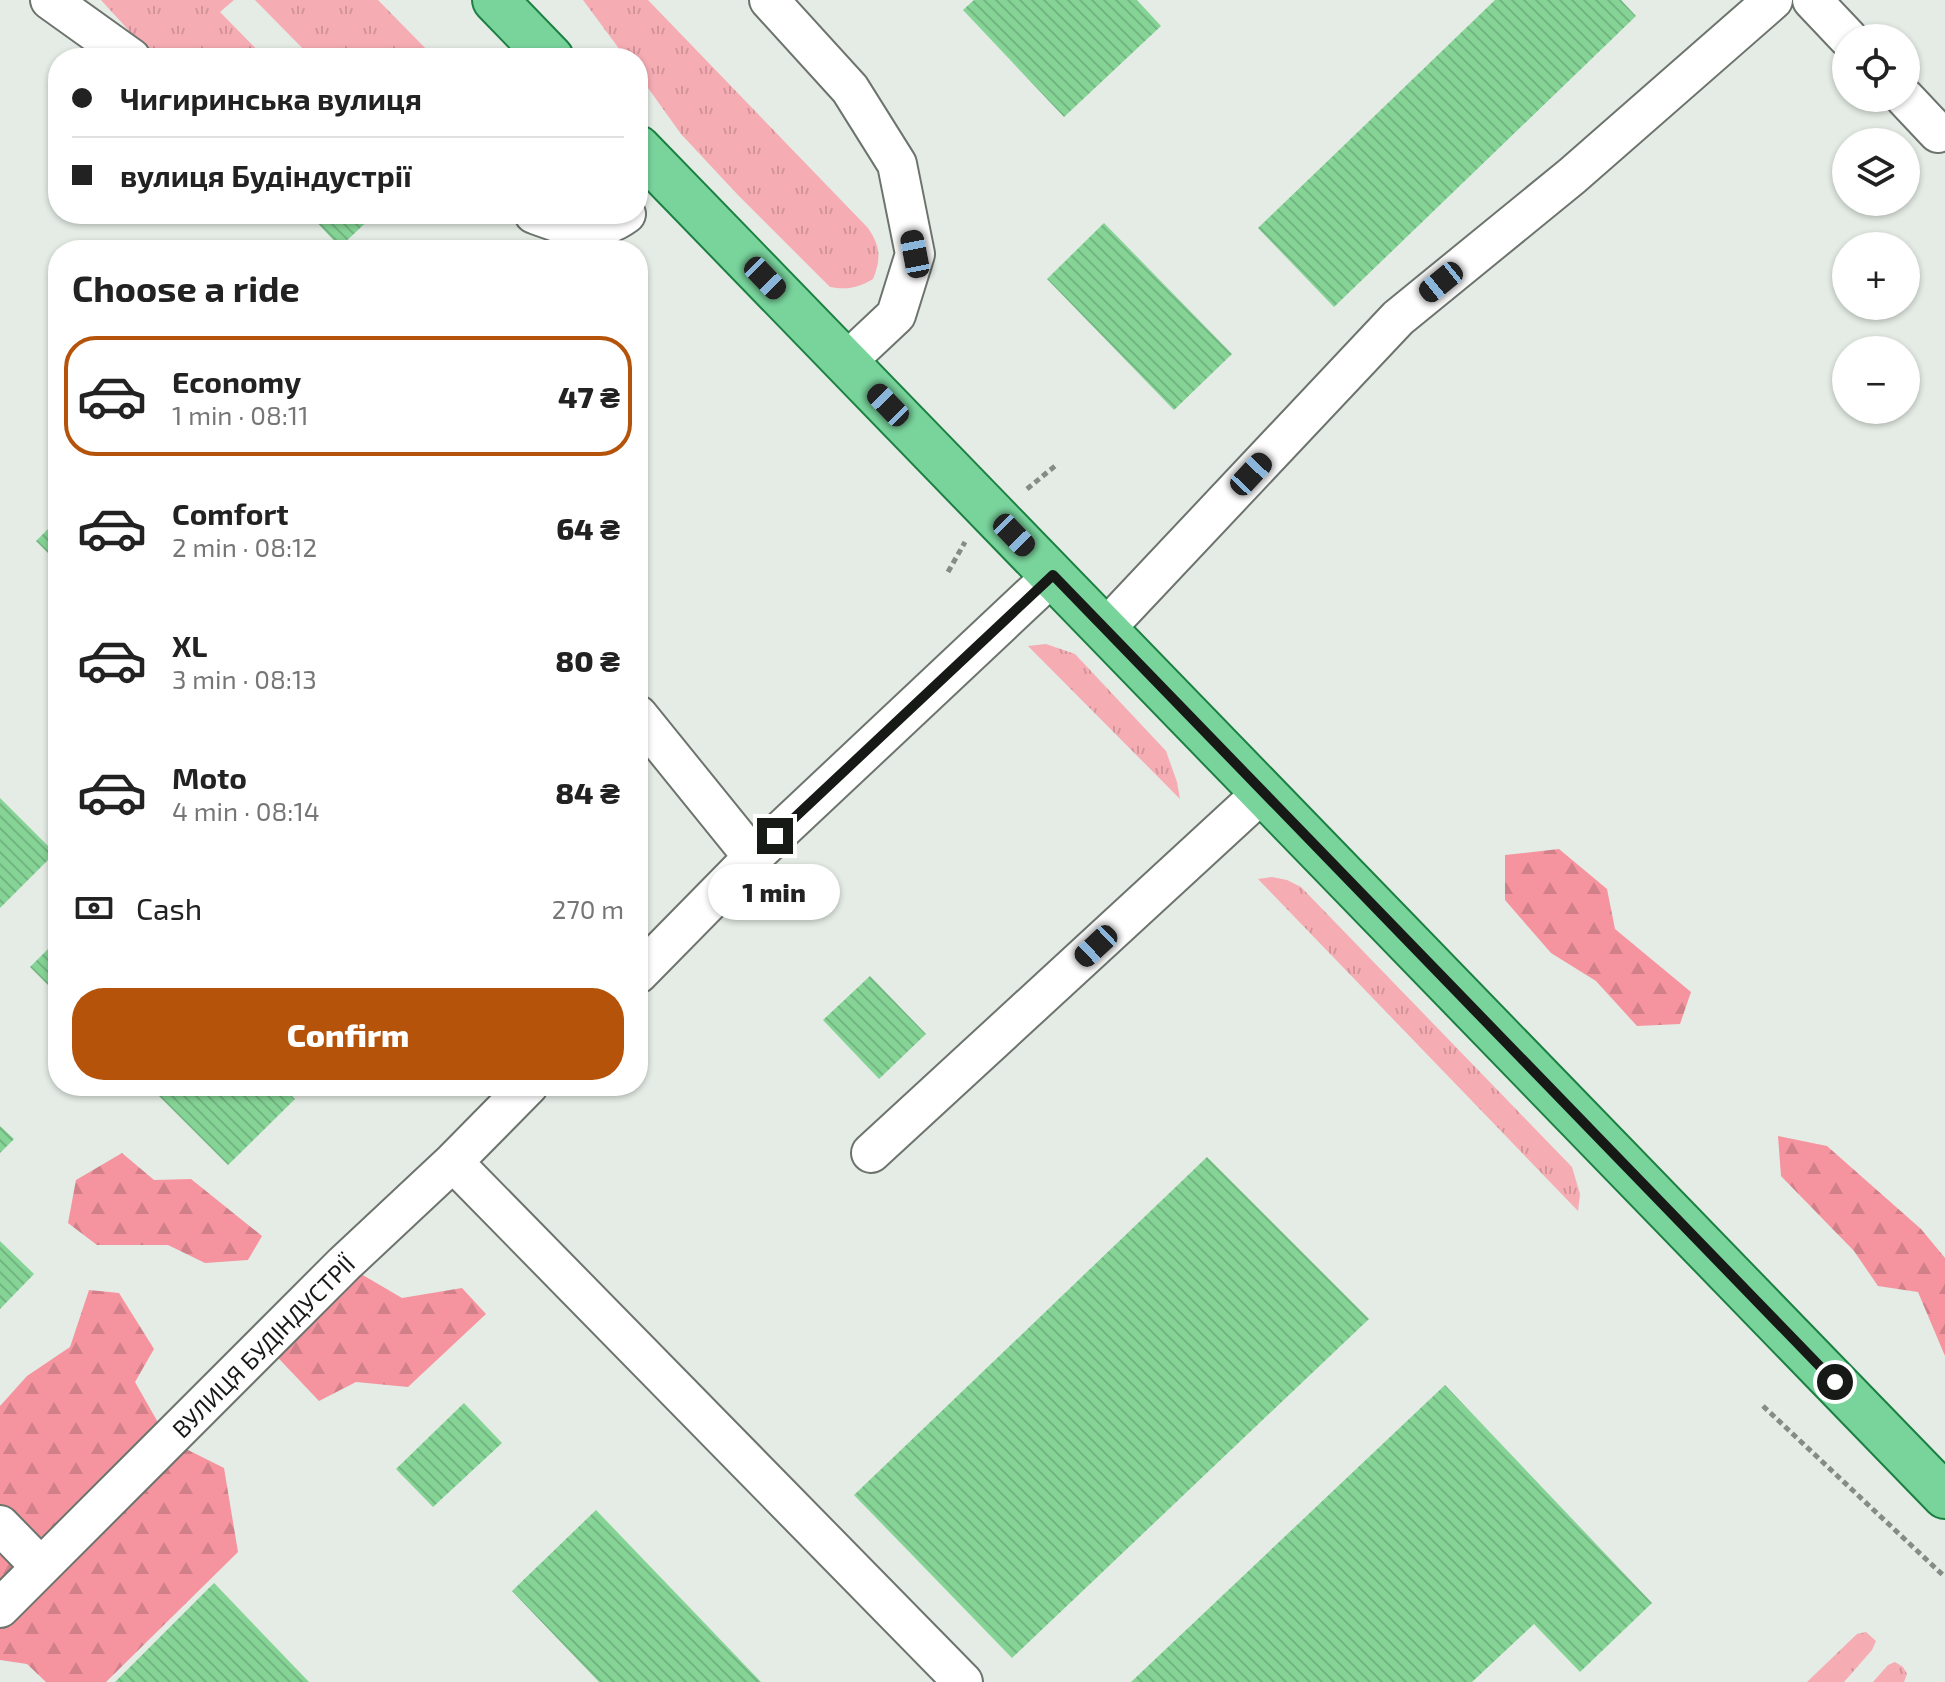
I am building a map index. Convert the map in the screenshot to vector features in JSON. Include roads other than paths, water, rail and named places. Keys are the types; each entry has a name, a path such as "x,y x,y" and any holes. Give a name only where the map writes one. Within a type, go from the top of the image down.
{"main road":[{"path":"495,0 541,48"},
{"path":"648,176 846,362 1945,1496"}],"street":[{"path":"50,0 116,48"},
{"path":"769,0 850,89 897,164 915,254 896,315 846,362"},
{"path":"1105,629 1398,318 1572,176 1773,0"},
{"path":"1812,0 1835,24"},
{"path":"1918,112 1938,133"},
{"path":"561,224 589,229 608,224"},
{"path":"648,964 753,857 1053,575"},
{"path":"648,727 753,857"},
{"path":"871,1153 1263,792"},
{"name":"ВУЛИЦЯ БУДІНДУСТРІЇ","path":"0,1608 344,1264 518,1096"},
{"path":"453,1162 963,1682"},
{"path":"0,1525 41,1567"}]}
